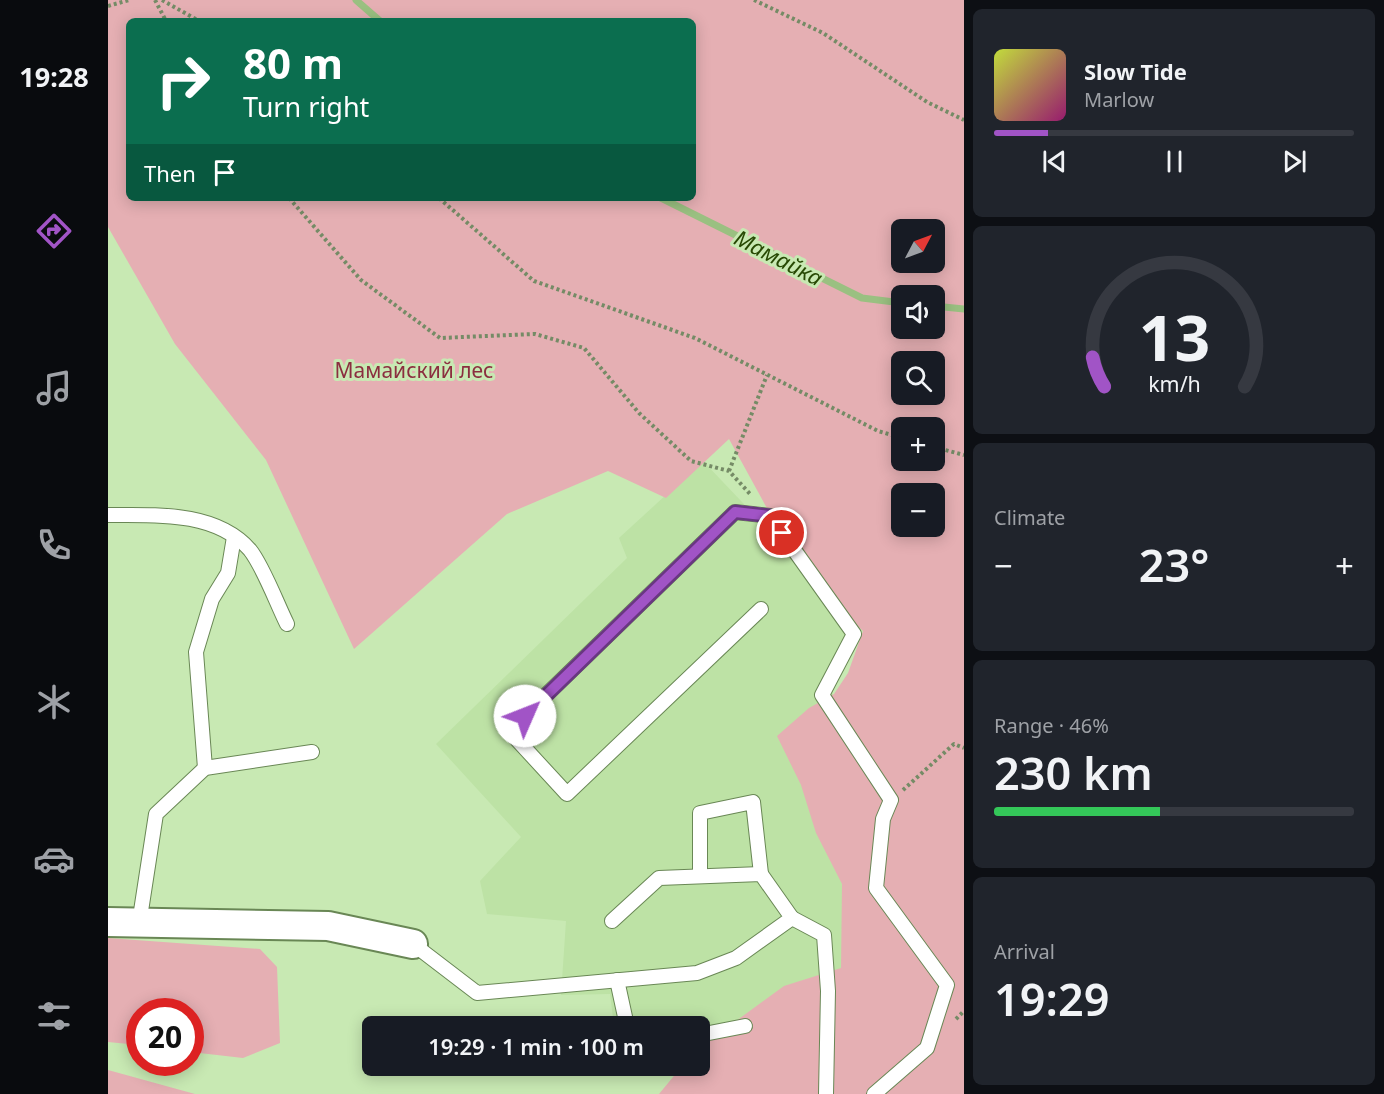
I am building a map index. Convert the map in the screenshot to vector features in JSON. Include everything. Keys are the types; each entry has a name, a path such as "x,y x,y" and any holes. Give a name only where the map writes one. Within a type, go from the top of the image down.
{"street":[{"path":"108,922 328,926 413,944"}],"lane":[{"path":"761,609 567,794 509,731 735,512 770,516 854,634 822,695 891,800 883,819 876,888 947,985 927,1047 874,1094"},
{"path":"108,515 169,515 225,528 250,551 287,624"},
{"path":"205,768 196,652 212,598 228,573 234,537"},
{"path":"139,924 156,814 205,768 312,752"},
{"path":"700,876 700,813 753,802 761,874 792,918 824,935 828,992 826,1094"},
{"path":"612,921 659,878 761,874"},
{"path":"413,944 477,993 697,972 736,958 792,918"},
{"path":"618,980 625,1016"},
{"path":"710,1033 745,1026"}],"path":[{"path":"108,6 129,0"},
{"path":"154,0 164,18"},
{"path":"162,0 194,18"},
{"path":"754,0 823,33 927,102 964,120"},
{"path":"292,201 361,280 441,338 535,333 584,348 639,413 691,461 729,471 770,516"},
{"path":"442,201 534,281 695,338 878,431 891,435"},
{"path":"729,471 767,375"},
{"path":"945,450 964,455"},
{"path":"891,800 954,744 964,748"}],"shaded area":[{"path":"703,461 861,627 831,691 893,790 955,998 762,1034 710,1041 710,1016 613,1016 610,994 561,995 566,921 487,914 480,881 521,837 436,744 627,558 619,538"}],"green space":[{"name":"Мамайский лес","path":"108,0 964,0 964,1094 659,1094 674,1076 710,1076 710,1040 784,986 841,968 842,884 816,833 801,785 777,736 809,708 834,694 848,673 863,631 803,574 729,439 666,498 608,471 507,514 354,649 266,460 175,344 108,227"},
{"path":"108,938 260,949 277,967 280,1043 243,1058 204,1054 204,998 126,998 126,1044 108,1042"},
{"path":"108,1070 195,1094 108,1094"}],"waterway":[{"name":"Мамайка","path":"356,0 377,18"},
{"name":"Мамайка","path":"667,201 862,298 891,302"},
{"name":"Мамайка","path":"945,307 964,309"}],"route":[{"path":"525,716 735,512 770,516 782,533"}]}
